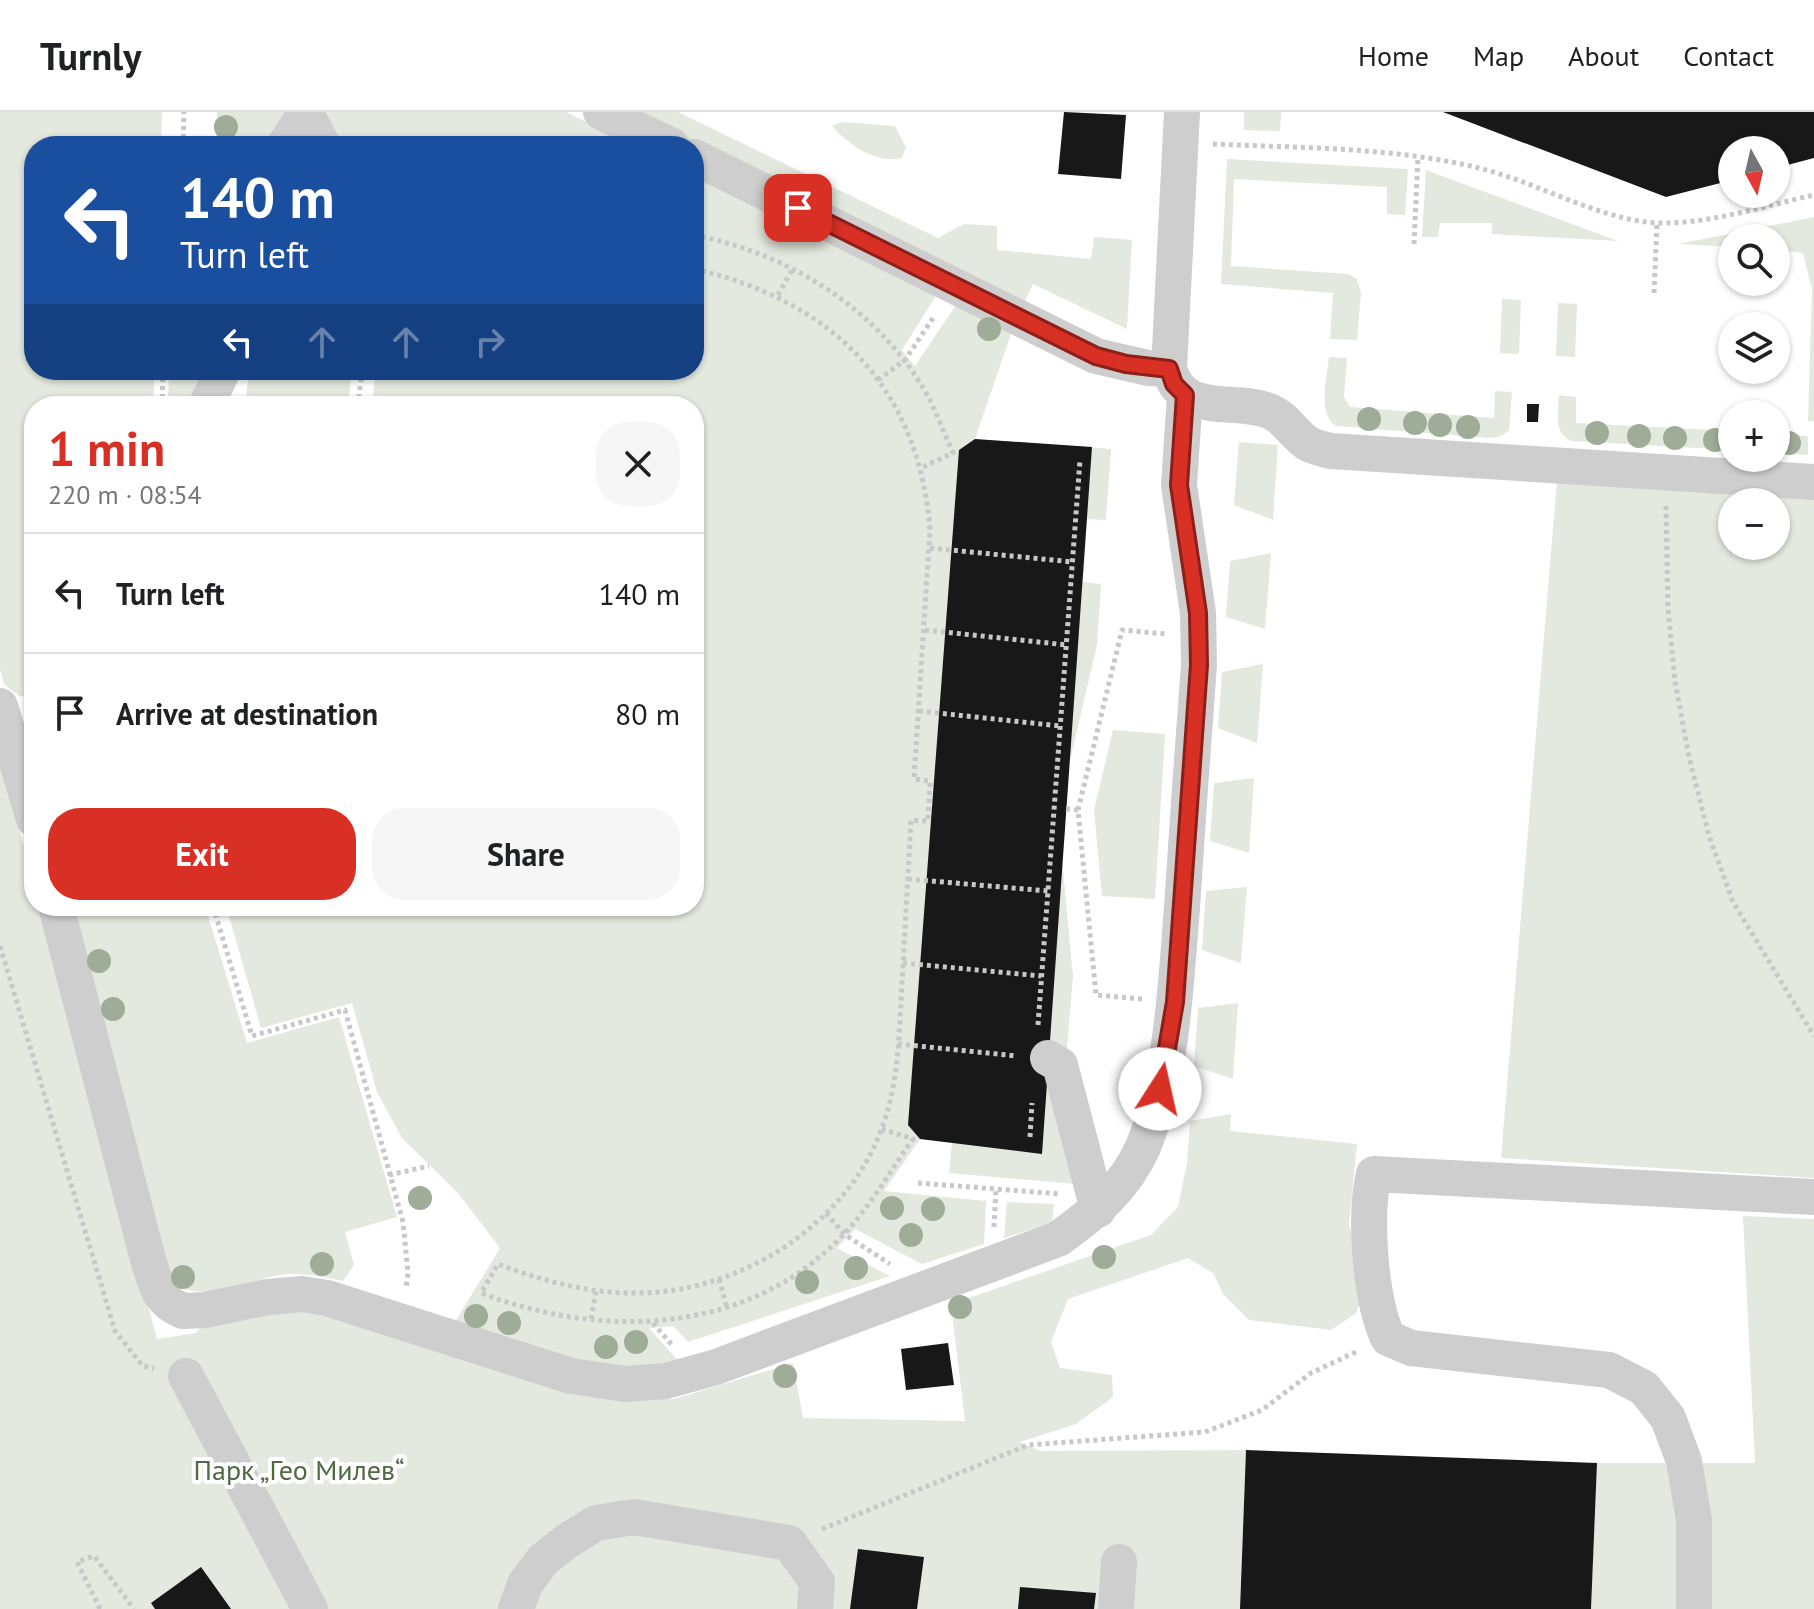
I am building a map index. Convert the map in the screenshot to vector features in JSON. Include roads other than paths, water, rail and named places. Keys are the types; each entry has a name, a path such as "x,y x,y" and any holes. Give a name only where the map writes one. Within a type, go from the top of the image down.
{"lane":[{"path":"290,136 306,112 318,136"},
{"path":"601,112 651,136"},
{"path":"59,916 149,1263 159,1292 168,1305 183,1311 302,1294 327,1298 571,1376 625,1384 666,1381 759,1352 1058,1239 1098,1210 1124,1181 1143,1147 1160,1089 1175,1002 1199,665 1198,613 1179,485 1177,382 1181,128"},
{"path":"704,162 1096,356 1137,366 1177,382 1205,402 1266,410 1281,417 1309,444 1331,451 1814,482"},
{"path":"13,715 24,769"},
{"path":"1035,1058 1060,1065 1098,1210"},
{"path":"1694,1609 1694,1520 1684,1461 1668,1418 1644,1388 1609,1370 1411,1348 1388,1338 1380,1319 1369,1226 1368,1197 1374,1174 1814,1197"},
{"path":"186,1376 310,1609"},
{"path":"516,1609 525,1584 543,1560 567,1541 596,1523 634,1517 789,1543 817,1582 815,1609"},
{"path":"1116,1609 1119,1562"}],"park label":[{"name":"Парк „Гео Милев“","path":"299,1469"}]}
